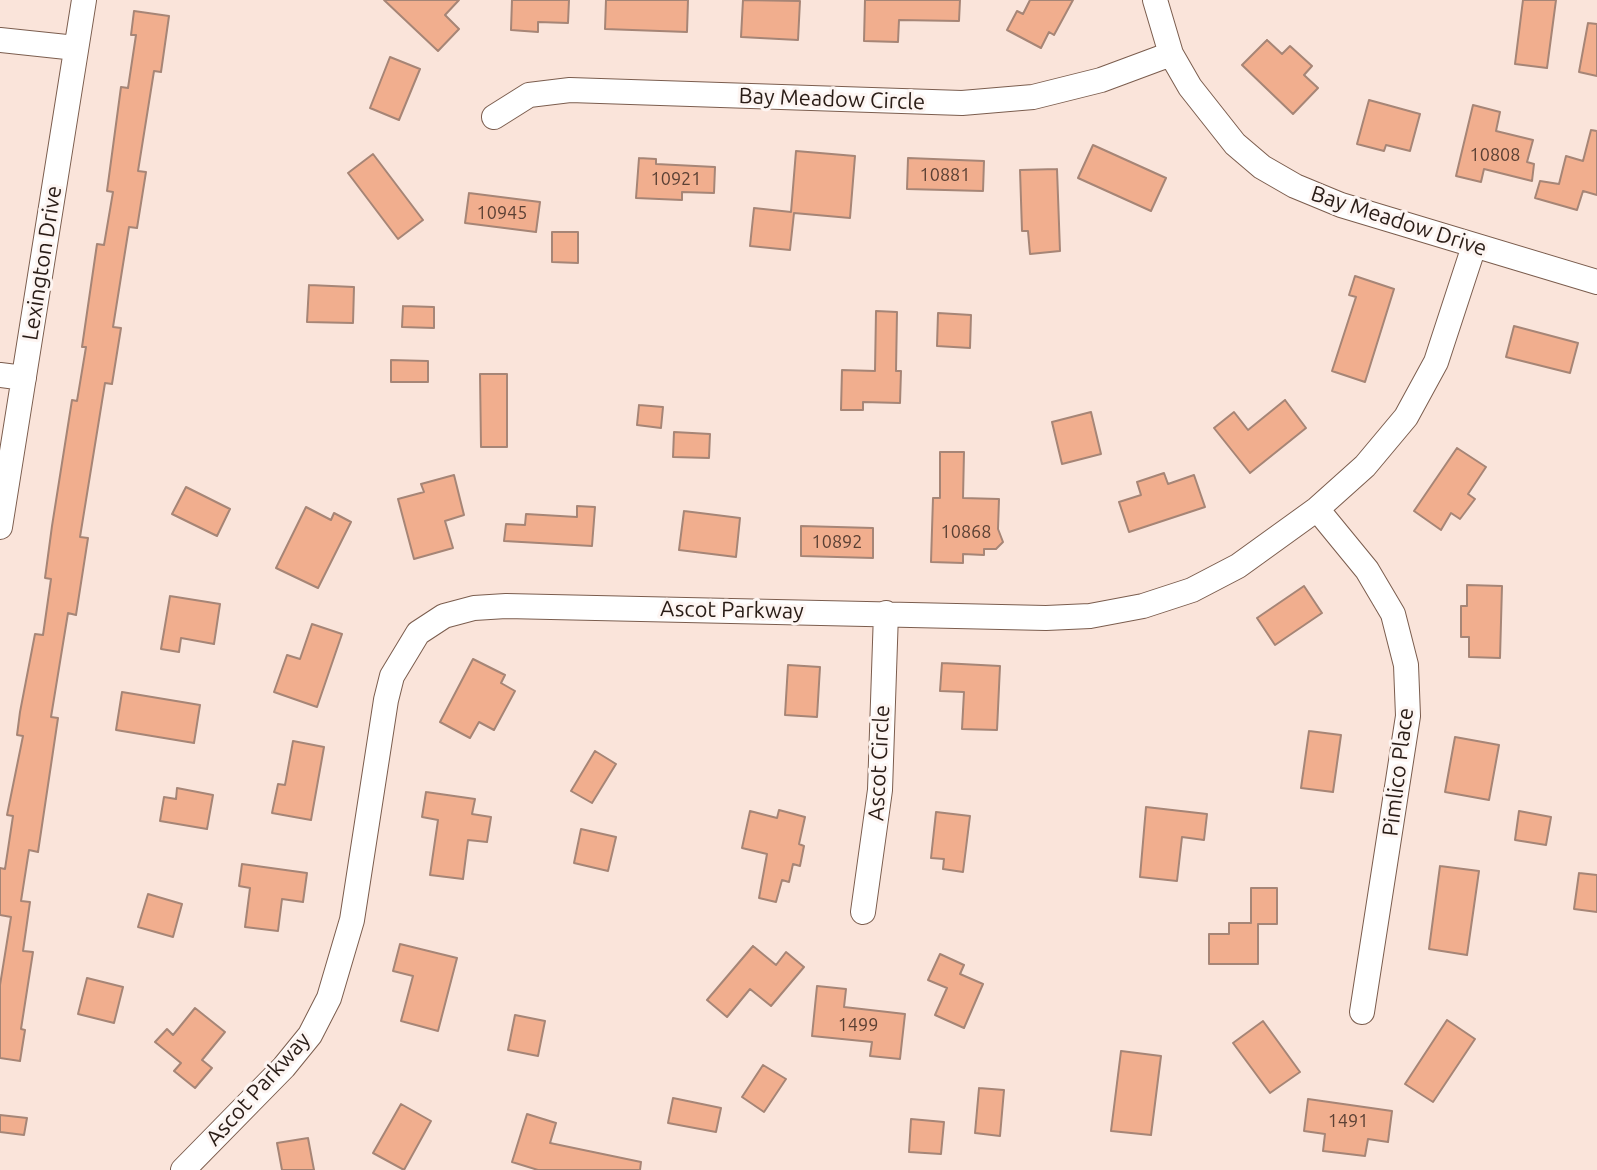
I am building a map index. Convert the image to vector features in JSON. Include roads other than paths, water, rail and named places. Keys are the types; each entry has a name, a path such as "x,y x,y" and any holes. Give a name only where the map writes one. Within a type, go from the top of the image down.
{"street":[{"name":"Lexington Drive","path":"0,527 12,376 84,0"},
{"name":"Bay Meadow Drive","path":"1155,0 1171,54 1211,117 1262,167 1295,186 1341,205 1597,282"},
{"path":"0,40 76,48"},
{"name":"Bay Meadow Circle","path":"494,117 529,95 570,90 962,103 1033,97 1101,80 1171,54"},
{"name":"Ascot Parkway","path":"183,1170 284,1067 310,1035 329,998 352,920 386,700 392,676 418,633 444,616 474,608 506,606 1046,618 1090,616 1143,606 1192,590 1238,566 1317,509 1365,466 1406,417 1436,362 1474,246"},
{"name":"Pimlico Place","path":"1317,509 1367,570 1393,614 1406,665 1408,716 1362,1012"},
{"name":"Ascot Circle","path":"863,912 880,790 886,613"}]}
